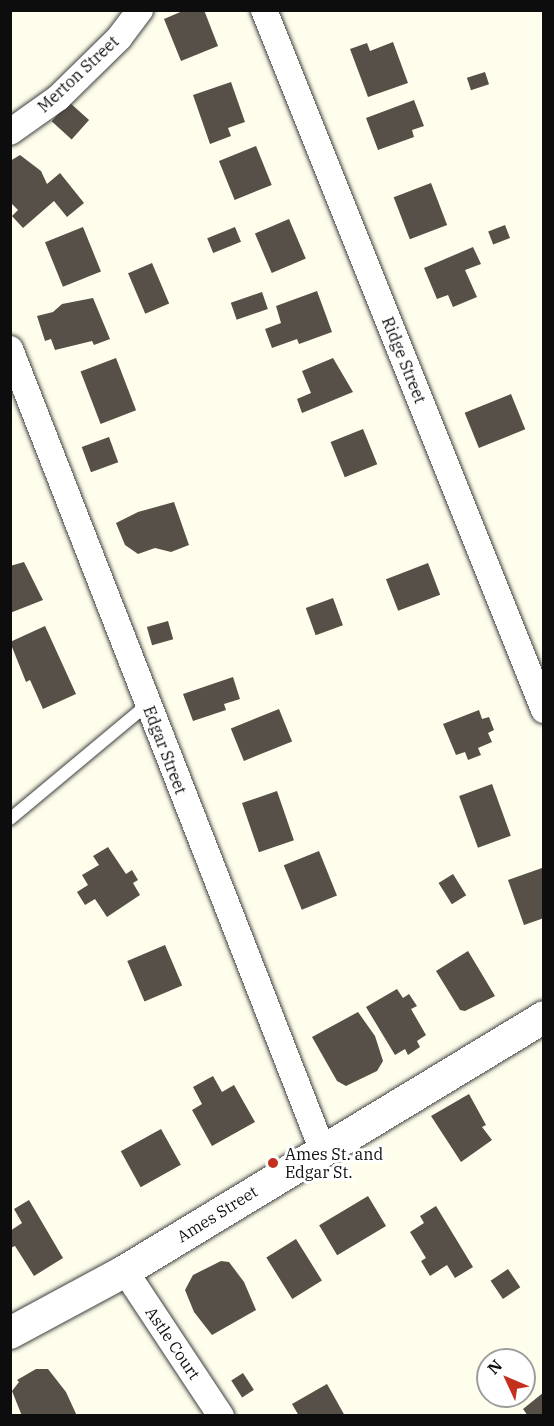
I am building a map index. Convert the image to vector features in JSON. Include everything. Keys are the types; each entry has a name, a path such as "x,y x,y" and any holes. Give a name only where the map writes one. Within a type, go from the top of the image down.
{"street":[{"name":"Merton Street","path":"10,132 58,98 119,38 140,10"},
{"name":"Ridge Street","path":"264,10 543,710"},
{"name":"Edgar Street","path":"10,349 322,1149"},
{"name":"Ames Street","path":"10,1333 125,1271 322,1149 543,1017"},
{"name":"Astle Court","path":"125,1271 221,1416"}],"lane":[{"path":"10,819 147,705"}],"building":[{"path":"185,10 204,10 218,46 181,61 164,19"},
{"path":"393,42 408,83 368,97 350,49 367,43 370,51"},
{"path":"485,72 489,84 471,90 467,78"},
{"path":"231,82 245,122 228,128 231,136 210,144 193,95"},
{"path":"414,100 424,126 412,130 414,137 378,150 366,118"},
{"path":"69,102 89,120 72,139 52,121"},
{"path":"256,146 272,185 235,200 219,161"},
{"path":"20,155 41,171 47,184 60,173 84,203 67,217 54,201 23,228 12,216 18,210 10,202 10,161"},
{"path":"431,183 447,225 410,239 394,197"},
{"path":"289,219 306,259 272,273 255,233"},
{"path":"505,225 510,238 493,245 488,231"},
{"path":"83,227 101,272 63,287 45,242"},
{"path":"235,227 241,242 213,253 207,238"},
{"path":"473,247 481,264 465,270 477,297 453,307 448,295 437,299 424,268"},
{"path":"152,263 169,304 145,314 128,273"},
{"path":"317,291 332,332 299,344 297,339 272,348 265,329 281,323 276,306"},
{"path":"262,292 268,309 237,320 231,303"},
{"path":"93,298 110,339 94,345 92,341 55,350 51,339 45,341 37,316 53,312 62,304"},
{"path":"116,358 136,410 101,424 81,372"},
{"path":"333,358 353,392 302,413 297,399 311,393 302,371"},
{"path":"511,394 525,429 479,448 465,413"},
{"path":"363,429 377,464 345,477 331,442"},
{"path":"109,437 118,462 91,472 82,447"},
{"path":"174,502 189,545 171,552 155,548 138,554 125,545 116,523 138,512"},
{"path":"24,562 43,600 10,613 10,566"},
{"path":"428,563 440,595 398,611 386,579"},
{"path":"333,598 343,625 316,635 306,608"},
{"path":"168,621 173,639 152,645 147,627"},
{"path":"45,626 76,694 43,709 30,680 26,682 10,642"},
{"path":"233,677 240,699 224,704 226,710 193,721 183,694"},
{"path":"279,709 292,741 244,761 231,728"},
{"path":"479,710 482,719 489,717 494,730 488,733 492,742 478,748 481,755 468,760 465,752 456,755 443,724"},
{"path":"492,784 511,836 478,848 459,796"},
{"path":"277,791 294,840 259,852 242,803"},
{"path":"108,847 126,874 132,870 138,880 133,883 140,895 107,917 95,899 85,905 77,892 88,885 82,875 99,865 93,856"},
{"path":"319,851 337,896 302,910 284,865"},
{"path":"542,868 544,918 524,925 508,880"},
{"path":"453,874 466,895 452,904 439,883"},
{"path":"165,945 182,986 144,1002 127,961"},
{"path":"468,951 495,996 465,1011 460,1010 436,971"},
{"path":"397,989 403,998 409,994 417,1006 411,1009 426,1035 417,1041 420,1047 408,1055 405,1049 395,1055 366,1007"},
{"path":"358,1012 375,1036 383,1061 377,1071 346,1086 337,1081 312,1037"},
{"path":"213,1076 222,1092 234,1085 255,1122 212,1146 192,1110 202,1104 193,1087"},
{"path":"469,1094 486,1125 482,1127 492,1140 461,1162 431,1116"},
{"path":"161,1129 181,1165 141,1187 121,1151"},
{"path":"368,1196 386,1226 337,1255 319,1225"},
{"path":"29,1200 63,1258 34,1276 15,1246 10,1248 10,1231 22,1223 14,1209"},
{"path":"436,1206 473,1267 455,1278 447,1265 430,1276 421,1261 426,1258 410,1232 424,1223 420,1216"},
{"path":"296,1239 322,1281 292,1299 266,1258"},
{"path":"221,1261 229,1262 244,1282 256,1310 212,1335 194,1312 185,1290 193,1275"},
{"path":"508,1269 520,1287 503,1299 491,1281"},
{"path":"36,1369 48,1369 66,1392 77,1416 22,1416 12,1391 19,1382 17,1380"},
{"path":"243,1373 254,1390 242,1397 231,1381"},
{"path":"327,1384 345,1416 299,1416 292,1404"},
{"path":"544,1392 544,1416 528,1416 523,1409 536,1408 536,1398"}],"place":[{"name":"Ames St. and Edgar St.","path":"273,1163"}]}
